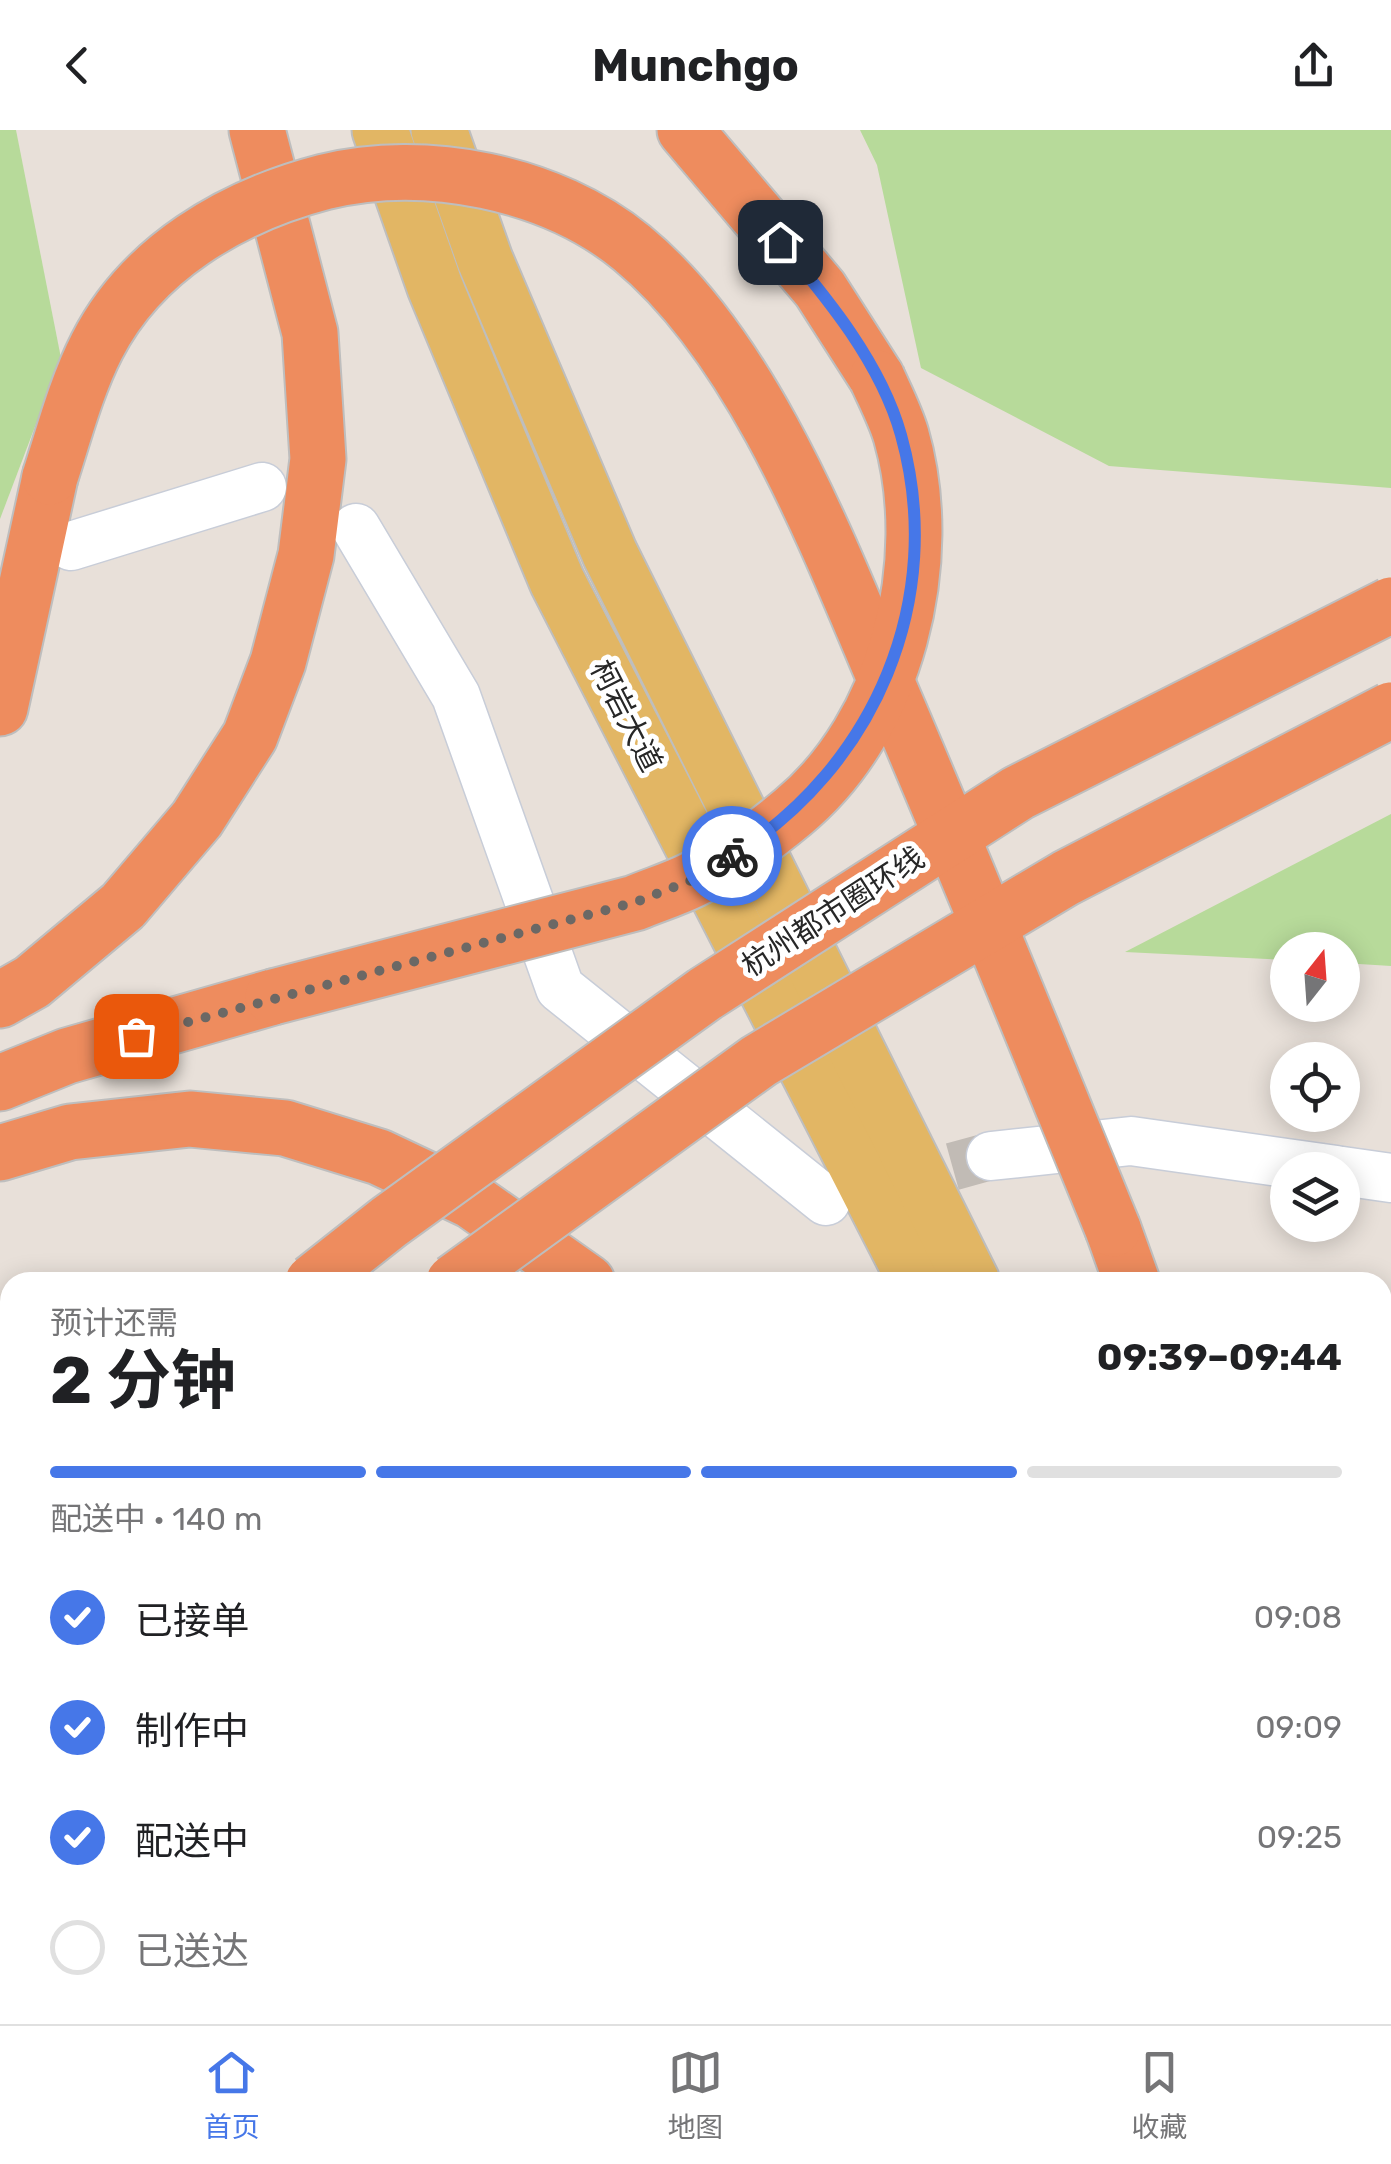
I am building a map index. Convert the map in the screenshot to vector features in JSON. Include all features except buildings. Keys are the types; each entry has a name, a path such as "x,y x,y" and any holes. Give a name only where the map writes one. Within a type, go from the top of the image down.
{"highway":[{"path":"0,1000 32,982 123,906 197,819 250,736 278,662 306,554 318,459 310,332 257,130"},
{"path":"0,1083 68,1056 273,997 636,902 692,880 796,810 832,771 867,717 891,666 906,619 914,546 912,492 900,434 877,378 820,290 685,130"},
{"path":"0,708 50,478 74,404 98,344 132,295 173,254 216,222 261,201 336,179 418,172 488,180 547,198 595,220 634,249 682,295 722,348 815,517 1128,1272"},
{"name":"杭州都市圈环线","path":"326,1272 705,994 1018,792 1391,605"},
{"path":"468,1272 759,1061 1066,878 1391,710"},
{"path":"0,1153 70,1132 190,1119 285,1128 379,1157 472,1201 574,1272"}],"main road":[{"name":"柯岩大道","path":"380,130 435,287 557,581 911,1272"},
{"name":"柯岩大道","path":"439,130 485,260 610,554 967,1272"}],"street":[{"path":"72,546 262,487"},
{"path":"356,528 456,696 560,988 826,1202"},
{"path":"991,1156 1131,1141 1270,1160"},
{"path":"1360,1173 1391,1178"}],"green space":[{"path":"0,130 16,130 61,358 0,519"},
{"path":"860,130 1391,130 1391,488 1109,466 921,368 877,165"},
{"path":"1391,814 1391,966 1360,964 1360,932 1270,932 1270,959 1125,952"}],"tunnel":[{"path":"883,1186 991,1156"}],"way so far":[{"path":"136,1036 636,902 692,880 732,856"}],"route":[{"path":"732,856 796,810 832,771 867,717 891,666 906,619 914,546 912,492 900,434 877,378 820,290 780,242"}]}
